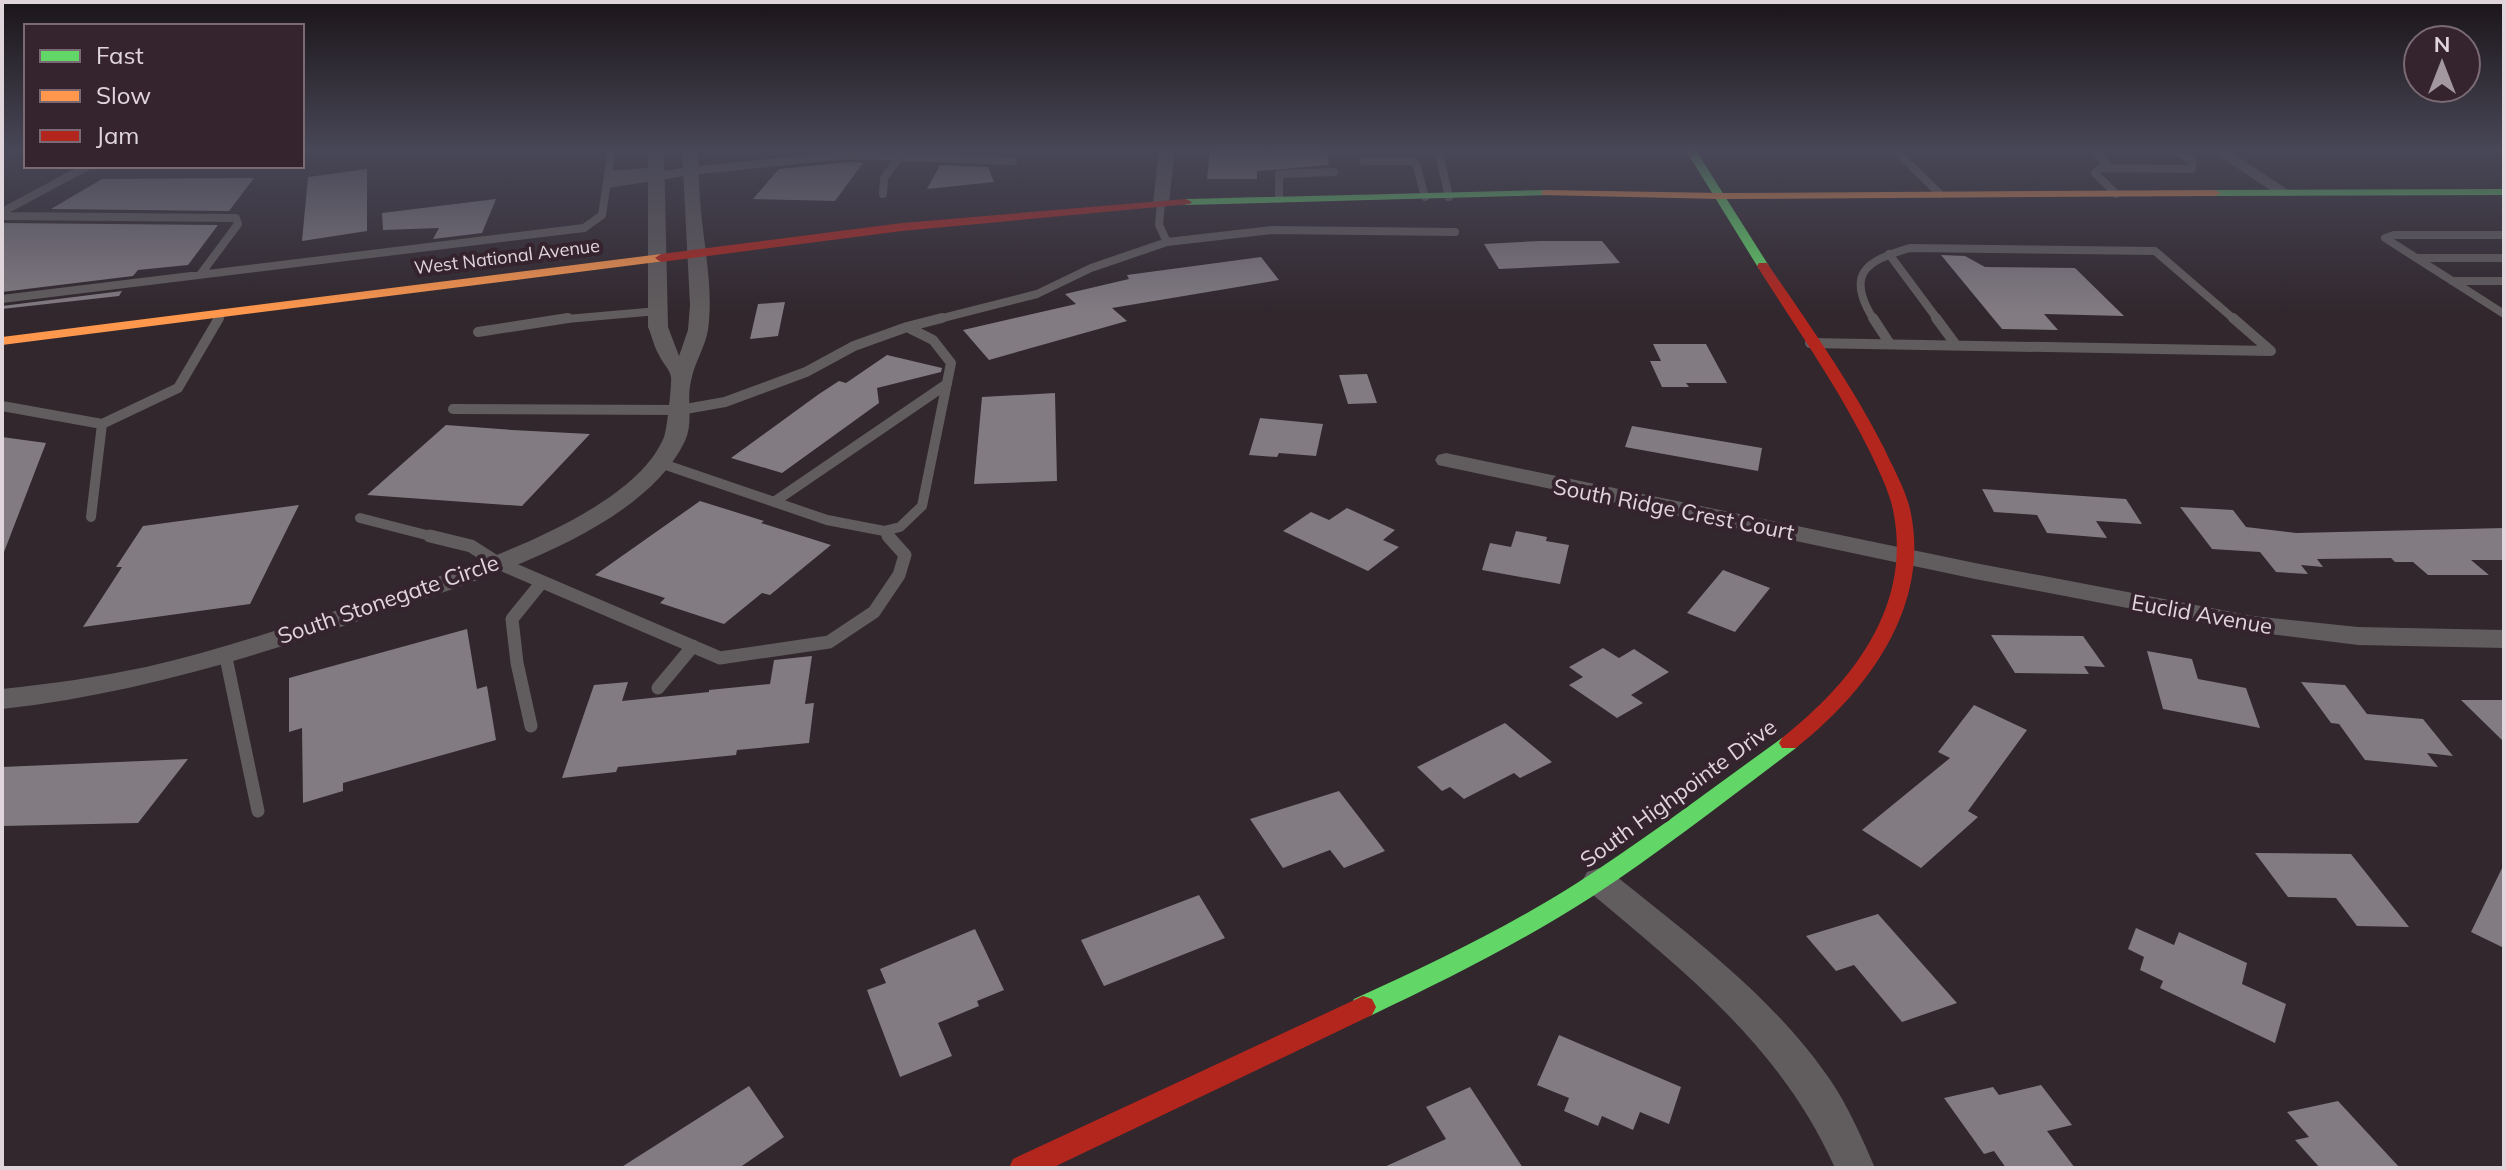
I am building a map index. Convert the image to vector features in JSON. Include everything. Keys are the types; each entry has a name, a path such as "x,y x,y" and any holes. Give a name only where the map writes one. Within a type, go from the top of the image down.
{"main road":[{"name":"West National Avenue","path":"2,341 1000,216 1154,204"},
{"name":"South Highpointe Drive","path":"1023,1168 1463,960 1599,881 1788,744 1832,708 1855,683 1888,630 1903,585 1904,520 1891,477 1726,204"}],"street":[{"name":"South Stonegate Circle","path":"2,699 95,685 312,628 496,562 582,523 630,492 660,463 674,440 681,419 678,388 695,344 655,259 656,204"},
{"name":"South Stonegate Circle","path":"681,376 663,341 698,253 694,204"},
{"name":"South Ridge Crest Court","path":"1446,460 1903,555"},
{"name":"Euclid Avenue","path":"1903,555 2253,624 2358,636 2504,639"},
{"path":"1599,881 1727,989 1766,1028 1812,1085 1834,1122 1855,1168"}],"lane":[{"path":"2,214 21,204"},
{"path":"2,299 584,228 602,215 604,204"},
{"path":"1161,204 1159,225 1167,242"},
{"path":"2,214 236,218 238,224 200,275"},
{"path":"453,409 680,410 725,402 806,372 854,346 907,327 1037,294 1091,268 1167,242 1272,230 1455,232"},
{"path":"2504,235 2394,235 2385,238 2504,314"},
{"path":"1810,343 2271,351 2155,251 1910,248 1889,254 1862,269 1857,281 1866,309 1890,344"},
{"path":"1889,254 1956,345"},
{"path":"2416,258 2504,258"},
{"path":"2452,281 2504,281"},
{"path":"2492,307 2504,307"},
{"path":"478,332 568,318 678,308"},
{"path":"2,406 102,424 171,394 183,384 222,313"},
{"path":"660,463 827,520 884,531 900,527 922,506 951,363 946,350 931,337 907,327"},
{"path":"774,502 947,384"},
{"path":"91,517 102,424"},
{"path":"360,518 471,546 496,562 720,658 829,642 874,612 899,575 905,555 884,531"},
{"path":"531,726 517,663 512,619 542,582"},
{"path":"658,688 693,646"},
{"path":"225,653 258,811"}],"building":[{"path":"60,204 235,204 229,211 51,209"},
{"path":"306,204 367,204 367,231 302,241"},
{"path":"459,204 494,204 482,233 433,239 439,228 383,230 382,213"},
{"path":"2,223 218,225 188,265 138,270 133,276 2,292"},
{"path":"1602,241 1620,263 1499,269 1484,244"},
{"path":"1941,255 1965,256 1985,267 2075,268 2124,316 2044,314 2058,330 2002,329"},
{"path":"1261,257 1279,280 1112,308 1127,321 989,360 963,330 1076,304 1065,294 1129,279 1127,275"},
{"path":"122,291 119,296 2,309 2,306"},
{"path":"785,302 778,336 750,339 758,304"},
{"path":"1653,344 1706,344 1727,383 1686,383 1689,387 1662,387 1650,361 1661,361"},
{"path":"887,355 942,368 941,372 877,388 879,403 782,473 731,458 819,394 839,381 846,383"},
{"path":"1367,374 1377,403 1348,404 1339,375"},
{"path":"1055,393 1057,481 974,484 982,397"},
{"path":"1260,418 1323,424 1316,456 1279,453 1277,457 1249,455"},
{"path":"446,425 590,434 522,506 367,495"},
{"path":"1632,426 1762,448 1758,471 1625,447"},
{"path":"2,437 46,443 4,552 2,552"},
{"path":"1982,489 2126,499 2142,524 2096,521 2107,538 2047,533 2037,515 1994,512"},
{"path":"700,501 831,545 770,595 762,593 724,624 660,603 665,598 595,575"},
{"path":"299,505 250,604 83,627 122,567 116,567 143,526"},
{"path":"2180,507 2233,510 2246,527 2296,533 2504,528 2504,560 2471,560 2489,575 2428,575 2413,562 2395,562 2391,558 2317,559 2323,567 2301,565 2308,574 2276,572 2260,552 2212,549"},
{"path":"1347,508 1395,530 1383,540 1399,547 1368,571 1283,531 1311,512 1329,520"},
{"path":"1516,531 1569,545 1560,584 1482,570 1490,543 1511,547"},
{"path":"1723,570 1770,588 1735,632 1687,613"},
{"path":"467,629 477,689 487,686 496,740 343,783 343,791 303,803 302,728 289,732 289,678"},
{"path":"1991,635 2083,636 2105,667 2084,666 2089,674 2015,673"},
{"path":"1603,648 1619,658 1634,649 1669,672 1631,695 1643,703 1617,718 1569,685 1583,677 1569,667"},
{"path":"2147,651 2192,659 2198,679 2246,688 2260,728 2163,709"},
{"path":"812,656 805,704 814,703 809,743 737,750 736,755 618,767 616,772 562,778 594,685 628,682 622,701 770,684 774,660"},
{"path":"2301,682 2345,685 2367,714 2423,719 2453,756 2427,753 2438,767 2365,760 2339,724 2331,723"},
{"path":"2461,700 2504,700 2504,742"},
{"path":"1974,705 2027,730 1968,811 1978,817 1921,868 1862,830 1950,758 1938,752"},
{"path":"1505,723 1552,762 1520,778 1514,773 1464,799 1450,787 1442,791 1417,767"},
{"path":"188,759 138,823 2,826 2,767"},
{"path":"1339,791 1385,851 1344,868 1330,850 1283,868 1250,819"},
{"path":"2255,853 2351,854 2409,927 2357,926 2336,898 2288,897"},
{"path":"2504,864 2504,948 2471,932"},
{"path":"1199,895 1225,938 1104,986 1081,940"},
{"path":"1878,914 1957,1003 1902,1022 1854,965 1836,971 1806,936"},
{"path":"2136,928 2174,945 2179,932 2247,963 2242,984 2286,1004 2275,1043 2160,988 2163,981 2140,970 2144,957 2128,949"},
{"path":"975,929 1004,990 977,1001 979,1006 938,1023 952,1056 900,1077 867,990 886,983 880,969"},
{"path":"1559,1035 1681,1087 1669,1124 1640,1112 1633,1130 1602,1116 1598,1126 1564,1111 1569,1098 1537,1085"},
{"path":"2041,1085 2072,1125 2047,1131 2075,1168 2006,1168 1994,1151 1984,1154 1944,1098 1993,1087 1999,1095"},
{"path":"749,1086 784,1137 739,1168 620,1168"},
{"path":"1470,1087 1523,1168 1382,1168 1446,1139 1426,1107"},
{"path":"2338,1101 2400,1168 2320,1168 2295,1140 2309,1137 2287,1112"}],"traffic: fast":[{"path":"1724,204 1763,266"},
{"path":"1363,1007 1436,973 1584,890 1789,743"}],"traffic: slow":[{"path":"2,341 661,258"}],"traffic: jam":[{"path":"661,258 902,227 1168,204"},
{"path":"1763,266 1871,439 1898,498 1904,524 1901,582 1884,636 1853,684 1834,705 1789,743"},
{"path":"1023,1168 1363,1007"}]}
